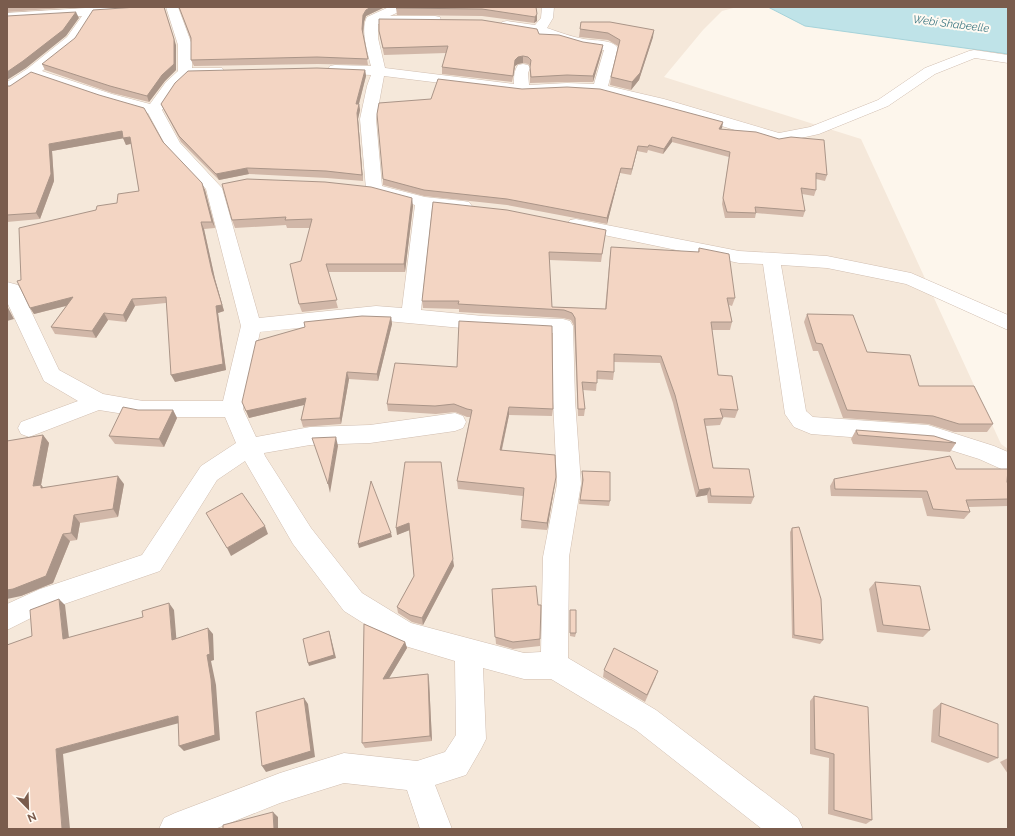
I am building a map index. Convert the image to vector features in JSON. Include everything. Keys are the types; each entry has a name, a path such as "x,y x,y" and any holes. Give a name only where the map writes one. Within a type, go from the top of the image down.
{"street":[{"path":"7,17 32,16 41,10 91,12 159,7"},
{"path":"172,7 185,45 185,72"},
{"path":"539,30 547,18 548,7"},
{"path":"370,13 395,8"},
{"path":"7,88 32,72 72,40 91,12"},
{"path":"370,13 450,21"},
{"path":"370,13 371,38 379,70 374,86 368,119 366,188 424,202 477,208"},
{"path":"497,23 539,30 583,43 601,45 610,48 600,89"},
{"path":"325,69 379,70 493,86 544,89 567,87 600,89 659,102 778,138 814,131 883,102 930,71 974,54 1008,60"},
{"path":"522,88 521,73 523,68"},
{"path":"154,110 172,85 185,72 228,71"},
{"path":"32,72 106,97 154,110 173,145 221,187 251,326 232,409 248,447 302,536 353,602 405,634 524,666 554,665 646,720 787,829"},
{"path":"411,316 424,202"},
{"path":"563,222 740,257 827,262 911,279 1008,322"},
{"path":"771,259 796,414 802,421 811,425 928,434 986,452 1008,463"},
{"path":"7,288 12,290 51,376 98,402 143,408 232,409"},
{"path":"251,326 376,313 483,323 563,326 564,400 569,484 556,557 554,665"},
{"path":"29,428 98,402"},
{"path":"7,618 40,601 151,563 209,473 248,447 310,436 370,434 455,422"},
{"path":"174,829 280,788 344,768 417,776 454,764 471,739 469,652"},
{"path":"417,776 436,829"}],"shaded area":[{"path":"7,7 737,7 722,11 703,30 664,77 861,139 1001,444 1008,449 1008,829 7,829"}],"water":[{"name":"Webi Shabeelle","path":"768,7 1008,7 1008,54 805,26"}],"building":[{"path":"164,7 174,39 174,64 162,75 147,96 110,86 42,64 75,38 93,10"},
{"path":"179,7 371,7 366,10 363,15 362,29 368,59 317,57 191,60 191,38"},
{"path":"536,7 537,14 535,17 482,9 396,8"},
{"path":"76,12 63,30 7,72 7,16"},
{"path":"379,19 482,20 537,29 539,34 559,35 583,42 603,45 593,76 567,75 531,77 531,60 528,57 523,56 518,57 515,60 513,76 442,67 448,46 383,48 379,31"},
{"path":"581,22 610,22 654,30 640,73 632,82 611,77 620,40 608,33 580,29"},
{"path":"317,68 365,70 356,104 359,104 357,113 362,175 326,171 247,168 216,174 179,136 161,104 175,83 188,71"},
{"path":"31,72 99,95 144,108 163,142 202,183 212,222 201,222 212,272 222,305 216,306 223,364 171,375 166,297 132,299 123,315 104,313 92,331 51,327 73,297 30,308 17,281 21,280 19,228 96,210 97,206 117,203 118,194 139,191 130,137 123,138 122,131 49,144 51,174 36,213 7,215 7,86 10,86"},
{"path":"438,79 522,89 567,87 600,89 723,122 719,129 756,132 779,139 791,137 824,140 827,175 816,173 816,190 801,188 805,211 755,207 756,213 727,212 723,198 730,152 672,137 664,149 649,145 648,147 638,146 632,169 621,168 607,218 507,199 424,190 383,179 377,114 379,103 431,99"},
{"path":"247,179 325,182 371,187 412,198 404,264 326,264 337,300 299,304 290,264 301,261 312,219 285,220 286,217 232,220 222,184"},
{"path":"433,202 507,210 606,230 602,254 549,252 552,307 606,309 611,247 699,252 699,248 729,254 735,298 727,298 732,322 711,322 718,375 732,376 738,410 720,409 723,418 704,419 713,468 749,469 754,497 711,496 710,488 699,490 675,395 661,356 614,354 614,372 597,371 597,383 582,382 585,409 578,409 575,318 572,313 564,310 458,304 459,301 422,301"},
{"path":"807,314 853,315 867,352 910,355 919,386 974,386 993,424 959,424 933,416 847,410 822,344 816,343"},
{"path":"362,316 391,317 377,374 347,372 340,418 301,420 306,398 246,411 242,402 256,341 305,327 304,322"},
{"path":"459,321 552,326 553,409 509,407 500,450 555,455 556,477 547,523 521,520 524,488 457,481 472,410 454,404 435,406 387,404 395,363 457,367"},
{"path":"123,407 138,410 173,410 159,439 109,436"},
{"path":"856,430 934,436 956,443 858,435"},
{"path":"43,435 33,486 41,485 41,488 118,476 113,509 74,515 71,533 63,534 46,576 7,590 7,441"},
{"path":"336,437 328,484 312,438"},
{"path":"950,456 956,469 1008,469 1008,499 966,500 970,512 933,509 927,491 835,489 834,479"},
{"path":"405,462 441,462 453,559 422,618 410,615 397,607 414,576 409,523 396,528"},
{"path":"582,471 610,472 610,501 580,500 583,480"},
{"path":"371,481 391,533 358,544"},
{"path":"242,493 265,526 227,548 206,513"},
{"path":"799,527 821,599 823,640 794,635 792,528"},
{"path":"875,582 920,586 930,630 883,625"},
{"path":"536,586 538,605 541,605 540,639 513,642 495,637 492,589"},
{"path":"59,599 63,639 143,617 142,611 169,603 172,640 208,628 210,654 207,655 211,679 215,735 179,746 178,716 56,749 62,829 7,829 7,645 32,636 30,610"},
{"path":"570,610 576,610 576,633 570,633"},
{"path":"364,624 405,642 383,679 428,674 430,736 362,743"},
{"path":"329,631 334,655 308,663 303,639"},
{"path":"614,648 658,671 647,695 604,670"},
{"path":"814,696 868,707 872,820 834,810 834,754 815,749"},
{"path":"304,698 311,751 262,766 256,712"},
{"path":"941,703 998,724 998,758 939,736"},
{"path":"273,812 274,829 223,829 223,825"}]}
